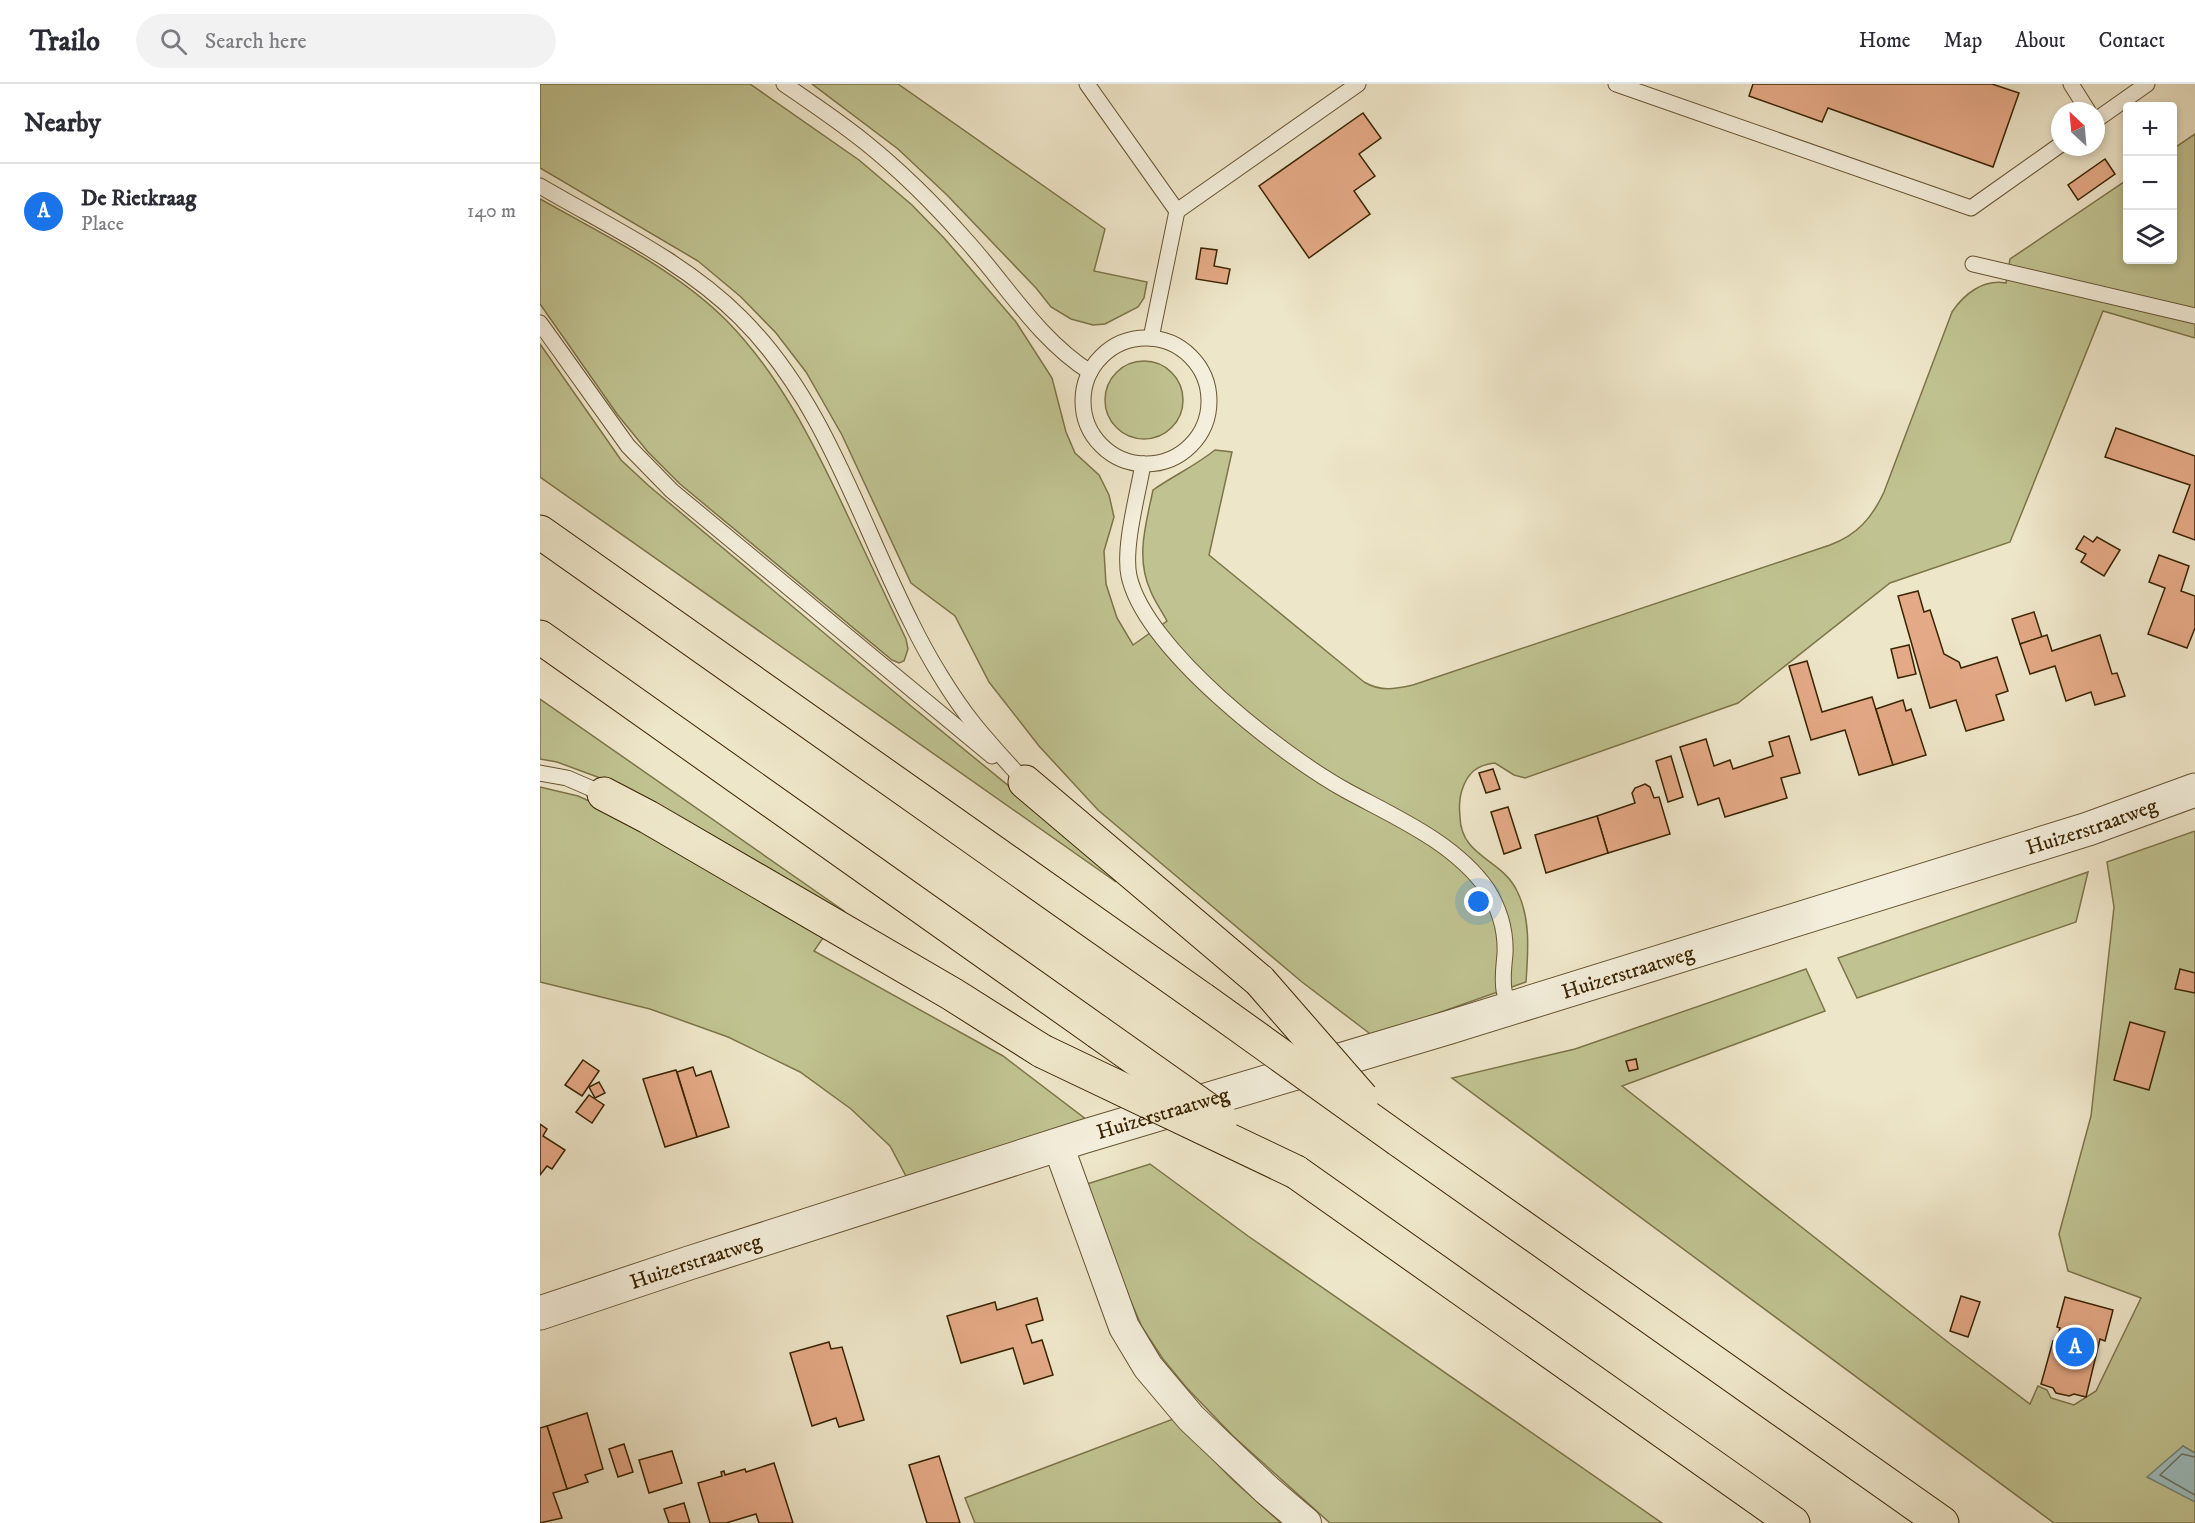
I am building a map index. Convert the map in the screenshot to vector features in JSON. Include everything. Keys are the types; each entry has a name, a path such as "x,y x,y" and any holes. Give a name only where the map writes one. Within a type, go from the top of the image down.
{"highway":[{"path":"540,532 1942,1523"},
{"path":"540,637 1793,1523"},
{"path":"1025,782 1260,981 1399,1140"},
{"path":"604,794 648,817 942,988 1042,1051 1296,1172"}],"street":[{"name":"Huizerstraatweg","path":"540,1313 685,1264 1058,1145 1447,1028 2088,829 2195,790"},
{"path":"1058,1145 1124,1327 1148,1367 1191,1418 1267,1490 1306,1523"}],"lane":[{"path":"784,84 844,126 902,175 966,239 1042,332 1066,356 1090,372"},
{"path":"1087,84 1177,211"},
{"path":"1151,338 1177,211 1358,84"},
{"path":"1616,84 1971,208 2051,151"},
{"path":"2071,84 2082,102"},
{"path":"2105,114 2147,84"},
{"path":"540,186 683,269 741,317 766,346 813,413 838,462 912,626 972,722 1025,782"},
{"path":"1973,264 2195,316"},
{"path":"540,323 628,446 672,491 1025,782"},
{"path":"1151,338 1171,343 1188,354 1201,370 1208,389 1209,410 1202,429 1190,446 1174,458 1154,464 1134,464 1114,456 1097,442 1086,424 1082,403 1085,382 1090,372 1095,363 1110,348 1130,340 1151,338"},
{"path":"1143,464 1129,545 1128,573 1134,594 1149,621 1180,658 1254,726 1313,771 1426,834 1473,873 1497,907 1504,931 1504,989 1510,1007"},
{"path":"540,773 567,778 604,794"}],"green space":[{"path":"540,84 750,84 859,160 912,205 944,238 1016,322 1052,378 1066,432 1075,453 1099,475 1109,495 1114,517 1104,551 1106,584 1117,618 1133,645 1167,621 1151,592 1144,566 1143,541 1153,490 1215,450 1232,452 1209,555 1364,682 1382,688 1413,685 1830,545 1856,531 1869,518 1884,492 1952,312 1975,289 1990,283 2006,283 2010,259 2123,183 2123,264 2177,264 2177,146 2195,134 2195,338 2103,311 2010,542 1890,583 1738,703 1525,778 1514,775 1495,763 1474,770 1467,778 1460,797 1462,830 1467,841 1475,850 1502,872 1517,891 1527,924 1526,982 1373,1036 1302,982 1098,810 1039,746 989,682 955,616 911,583 842,435 806,372 776,333 741,297 698,261 540,168"},
{"path":"812,84 898,84 1105,229 1094,271 1147,282 1144,298 1138,307 1105,324 1093,325 1071,319 1051,307 1036,288 947,195 898,149"},
{"path":"540,199 613,239 661,269 706,302 745,341 779,387 821,461 906,639 908,649 904,661 899,663 892,660 680,484 648,452 617,414 540,304"},
{"path":"540,344 621,460 911,706 1103,863 1116,882 540,477"},
{"path":"1144,361 1159,364 1172,372 1180,385 1183,400 1180,415 1172,428 1159,436 1144,439 1129,436 1116,428 1108,415 1105,400 1108,385 1116,372 1129,364"},
{"path":"540,699 844,911 854,924 611,782 557,762 540,759"},
{"path":"540,787 578,796 598,805 766,902 823,938 814,951 1003,1056 1087,1120 906,1176 890,1146 851,1109 800,1072 728,1037 650,1009 540,982"},
{"path":"2195,831 2195,1453 2183,1446 2191,1499 2195,1502 2195,1523 2054,1523 1452,1078 1575,1049 1806,969 1825,1011 1622,1086 2030,1404 2038,1386 2047,1390 2051,1398 2074,1405 2096,1391 2141,1298 2068,1271 2059,1234 2091,1116 2114,907 2107,862"},
{"path":"2088,872 2076,922 1857,998 1838,958"},
{"path":"1150,1164 1248,1236 1662,1523 1330,1523 1233,1436 1186,1387 1163,1359 1142,1327 1111,1256 1087,1184"},
{"path":"1173,1419 1233,1480 1281,1523 975,1523 965,1498"}],"water":[{"path":"2183,1446 2195,1453 2195,1502 2147,1477"}],"building":[{"path":"1753,84 1992,84 2019,93 1993,167 1828,108 1822,122 1749,96"},
{"path":"1363,113 1381,138 1359,154 1375,176 1354,191 1370,214 1309,258 1259,186"},
{"path":"2105,159 2115,174 2078,200 2068,185"},
{"path":"1201,248 1217,250 1214,266 1230,269 1227,284 1196,279"},
{"path":"2116,428 2195,456 2195,540 2173,532 2190,485 2105,457"},
{"path":"2084,536 2093,542 2097,537 2120,550 2104,576 2081,562 2086,554 2076,549"},
{"path":"2159,555 2189,566 2181,591 2195,596 2195,628 2187,648 2148,634 2165,588 2149,582"},
{"path":"1918,591 1924,612 1930,610 1944,654 1959,662 1961,668 1997,657 2008,691 1996,695 2004,720 1966,731 1956,700 1930,708 1898,596"},
{"path":"2034,612 2042,637 2020,644 2012,619"},
{"path":"2047,635 2052,651 2100,635 2112,674 2117,673 2125,696 2095,705 2091,692 2066,701 2055,666 2030,674 2020,644"},
{"path":"1909,645 1916,674 1898,678 1891,649"},
{"path":"1807,661 1822,712 1872,697 1893,765 1859,775 1845,730 1811,740 1789,666"},
{"path":"1903,700 1906,711 1911,709 1926,755 1893,765 1876,709"},
{"path":"1789,736 1800,773 1781,778 1787,798 1725,817 1719,798 1698,805 1680,747 1706,739 1714,766 1730,760 1733,769 1773,756 1769,742"},
{"path":"1671,756 1683,797 1668,802 1656,761"},
{"path":"1493,769 1500,789 1486,793 1479,773"},
{"path":"1645,784 1650,787 1654,798 1659,797 1670,834 1608,853 1597,816 1635,803 1632,793 1635,788"},
{"path":"1508,807 1521,848 1504,854 1491,812"},
{"path":"1597,816 1608,853 1546,873 1535,835"},
{"path":"2180,969 2195,973 2195,993 2175,989"},
{"path":"2130,1022 2165,1032 2149,1090 2114,1080"},
{"path":"1636,1059 1638,1069 1629,1071 1626,1061"},
{"path":"583,1060 599,1071 582,1096 565,1085"},
{"path":"693,1067 696,1076 711,1071 729,1127 697,1137 677,1072"},
{"path":"676,1070 697,1137 665,1147 643,1079"},
{"path":"599,1082 605,1093 595,1098 589,1087"},
{"path":"589,1095 604,1105 592,1123 576,1112"},
{"path":"540,1124 547,1129 543,1136 565,1150 552,1169 547,1166 540,1175"},
{"path":"1961,1296 1980,1302 1968,1337 1950,1331"},
{"path":"2065,1297 2113,1310 2105,1341 2100,1339 2086,1397 2056,1393 2053,1388 2041,1384 2053,1341 2056,1342 2060,1328 2057,1327"},
{"path":"1037,1298 1043,1320 1026,1325 1032,1343 1042,1340 1053,1375 1024,1384 1013,1348 961,1363 947,1316 995,1302 997,1310"},
{"path":"829,1342 831,1349 842,1347 864,1420 839,1427 836,1418 812,1426 790,1353"},
{"path":"587,1413 603,1469 585,1475 588,1482 567,1489 547,1426"},
{"path":"547,1426 567,1489 553,1493 562,1518 540,1523 540,1428"},
{"path":"624,1444 633,1472 618,1477 609,1449"},
{"path":"672,1451 682,1483 649,1493 639,1460"},
{"path":"939,1456 960,1523 927,1523 909,1465"},
{"path":"774,1463 793,1523 759,1523 756,1514 726,1523 710,1523 698,1483 722,1476 721,1472 724,1471 725,1475 745,1469 746,1472"},
{"path":"684,1503 690,1523 669,1523 664,1509"}],"place":[{"name":"De Rietkraag","path":"2075,1347"}]}
